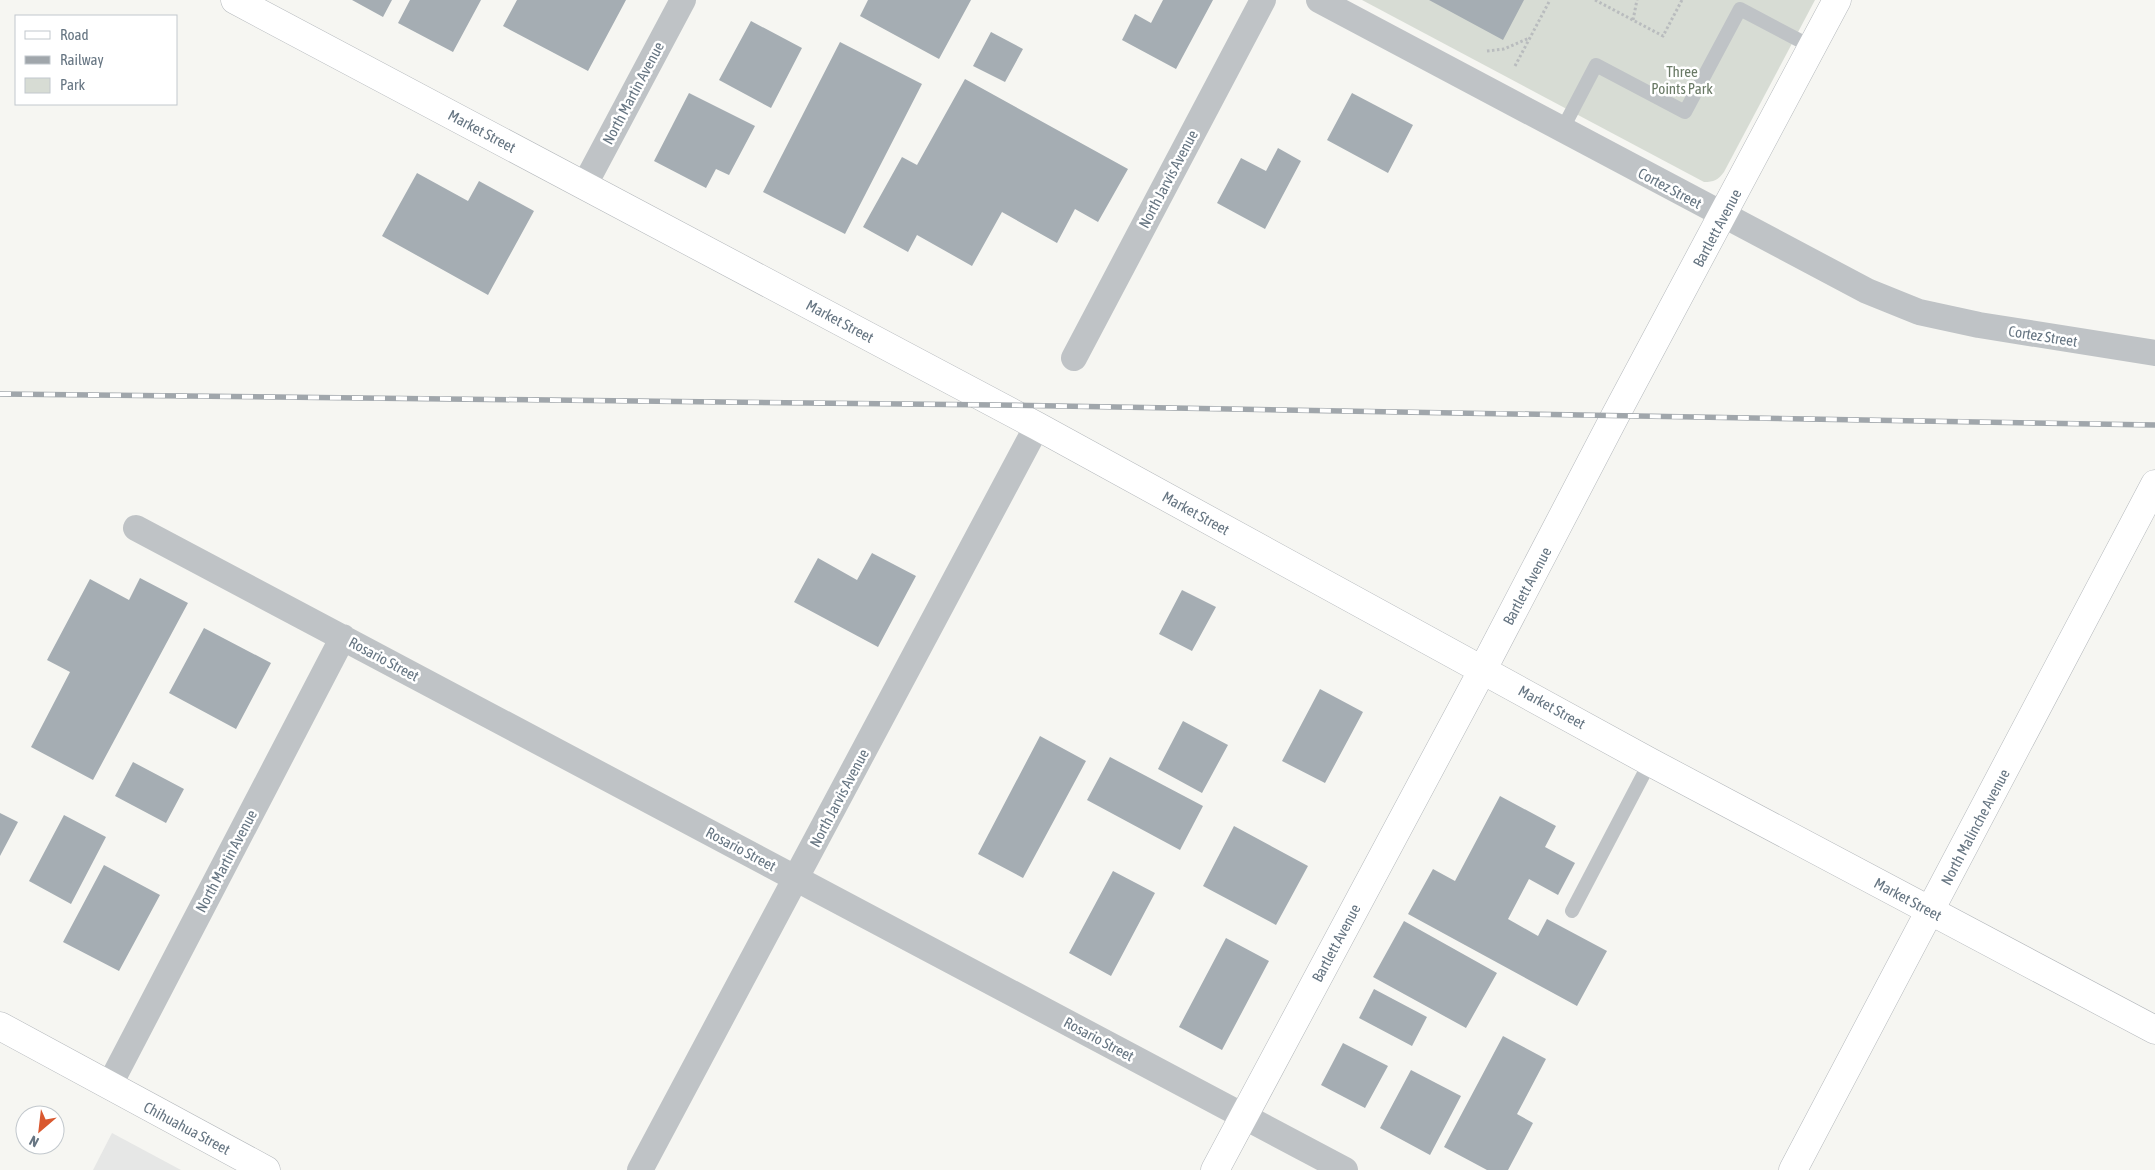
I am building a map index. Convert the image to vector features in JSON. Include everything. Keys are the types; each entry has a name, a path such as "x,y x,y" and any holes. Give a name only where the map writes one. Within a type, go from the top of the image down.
{"main road":[{"name":"Market Street","path":"235,0 1037,426 1650,762 2155,1030"},
{"name":"Bartlett Avenue","path":"1214,1170 1483,669 1615,416 1837,0"},
{"name":"North Malinche Avenue","path":"1793,1170 2155,484"},
{"name":"Chihuahua Street","path":"0,1026 266,1170"}],"street":[{"name":"North Martin Avenue","path":"584,186 683,0"},
{"name":"North Jarvis Avenue","path":"1074,358 1262,0"},
{"name":"Cortez Street","path":"1319,0 1867,291 1919,312 1979,325 2155,353"},
{"name":"North Jarvis Avenue","path":"640,1170 1037,426"},
{"name":"Rosario Street","path":"136,528 1346,1170"},
{"name":"North Martin Avenue","path":"109,1086 343,637"}],"lane":[{"path":"1562,130 1596,65 1685,112 1740,9 1812,47"},
{"path":"1572,911 1650,762"}],"path":[{"path":"1515,66 1550,0"},
{"path":"1595,0 1663,36 1682,0"},
{"path":"1632,20 1637,0"},
{"path":"1487,51 1504,49 1529,38"}],"shaded area":[{"path":"112,1133 181,1170 93,1170"}],"green space":[{"name":"Three Points Park","path":"1362,0 1815,0 1724,172 1716,180 1704,182"}],"building":[{"path":"352,0 392,0 383,17"},
{"path":"410,0 481,0 453,52 398,23"},
{"path":"517,0 626,0 588,71 503,26"},
{"path":"868,0 971,0 939,59 860,16"},
{"path":"1163,0 1213,0 1176,69 1122,40 1135,14 1151,23"},
{"path":"1429,0 1524,0 1503,40"},
{"path":"751,21 802,48 771,108 719,80"},
{"path":"991,32 1023,49 1005,82 973,66"},
{"path":"840,42 922,84 845,234 763,192"},
{"path":"965,79 1128,169 1098,222 1075,209 1057,243 1002,212 972,266 917,235 908,252 863,227 902,157 917,165"},
{"path":"689,93 755,126 729,175 716,169 706,188 654,161"},
{"path":"1352,93 1413,125 1388,173 1327,140"},
{"path":"1278,148 1301,161 1265,229 1217,203 1241,158 1266,171"},
{"path":"417,173 468,201 479,181 534,211 488,295 382,236"},
{"path":"872,553 916,576 878,647 794,602 818,558 857,580"},
{"path":"140,578 188,603 93,780 31,747 70,672 47,660 90,579 129,600"},
{"path":"1182,590 1216,607 1192,651 1159,634"},
{"path":"204,628 271,663 236,729 169,693"},
{"path":"1320,689 1363,712 1325,783 1282,761"},
{"path":"1183,721 1228,745 1202,793 1158,769"},
{"path":"1040,736 1086,761 1023,878 978,854"},
{"path":"1110,757 1203,806 1180,850 1087,800"},
{"path":"133,762 184,789 166,823 115,796"},
{"path":"1500,796 1556,826 1545,847 1575,863 1558,895 1529,879 1508,919 1538,936 1547,919 1607,951 1577,1006 1408,914 1433,869 1455,881"},
{"path":"0,813 18,822 0,856"},
{"path":"64,815 106,837 71,904 29,881"},
{"path":"1234,826 1308,866 1276,925 1203,886"},
{"path":"104,865 160,895 119,971 63,942"},
{"path":"1113,871 1155,893 1111,976 1069,953"},
{"path":"1404,921 1497,973 1466,1028 1373,977"},
{"path":"1226,938 1269,961 1222,1050 1179,1027"},
{"path":"1374,989 1427,1017 1412,1046 1359,1018"},
{"path":"1503,1036 1546,1059 1517,1114 1533,1123 1508,1170 1487,1170 1444,1147"},
{"path":"1343,1043 1388,1066 1365,1108 1321,1085"},
{"path":"1411,1070 1461,1096 1430,1155 1380,1128"}],"railway":[{"path":"0,394 997,405 2155,425"}]}
